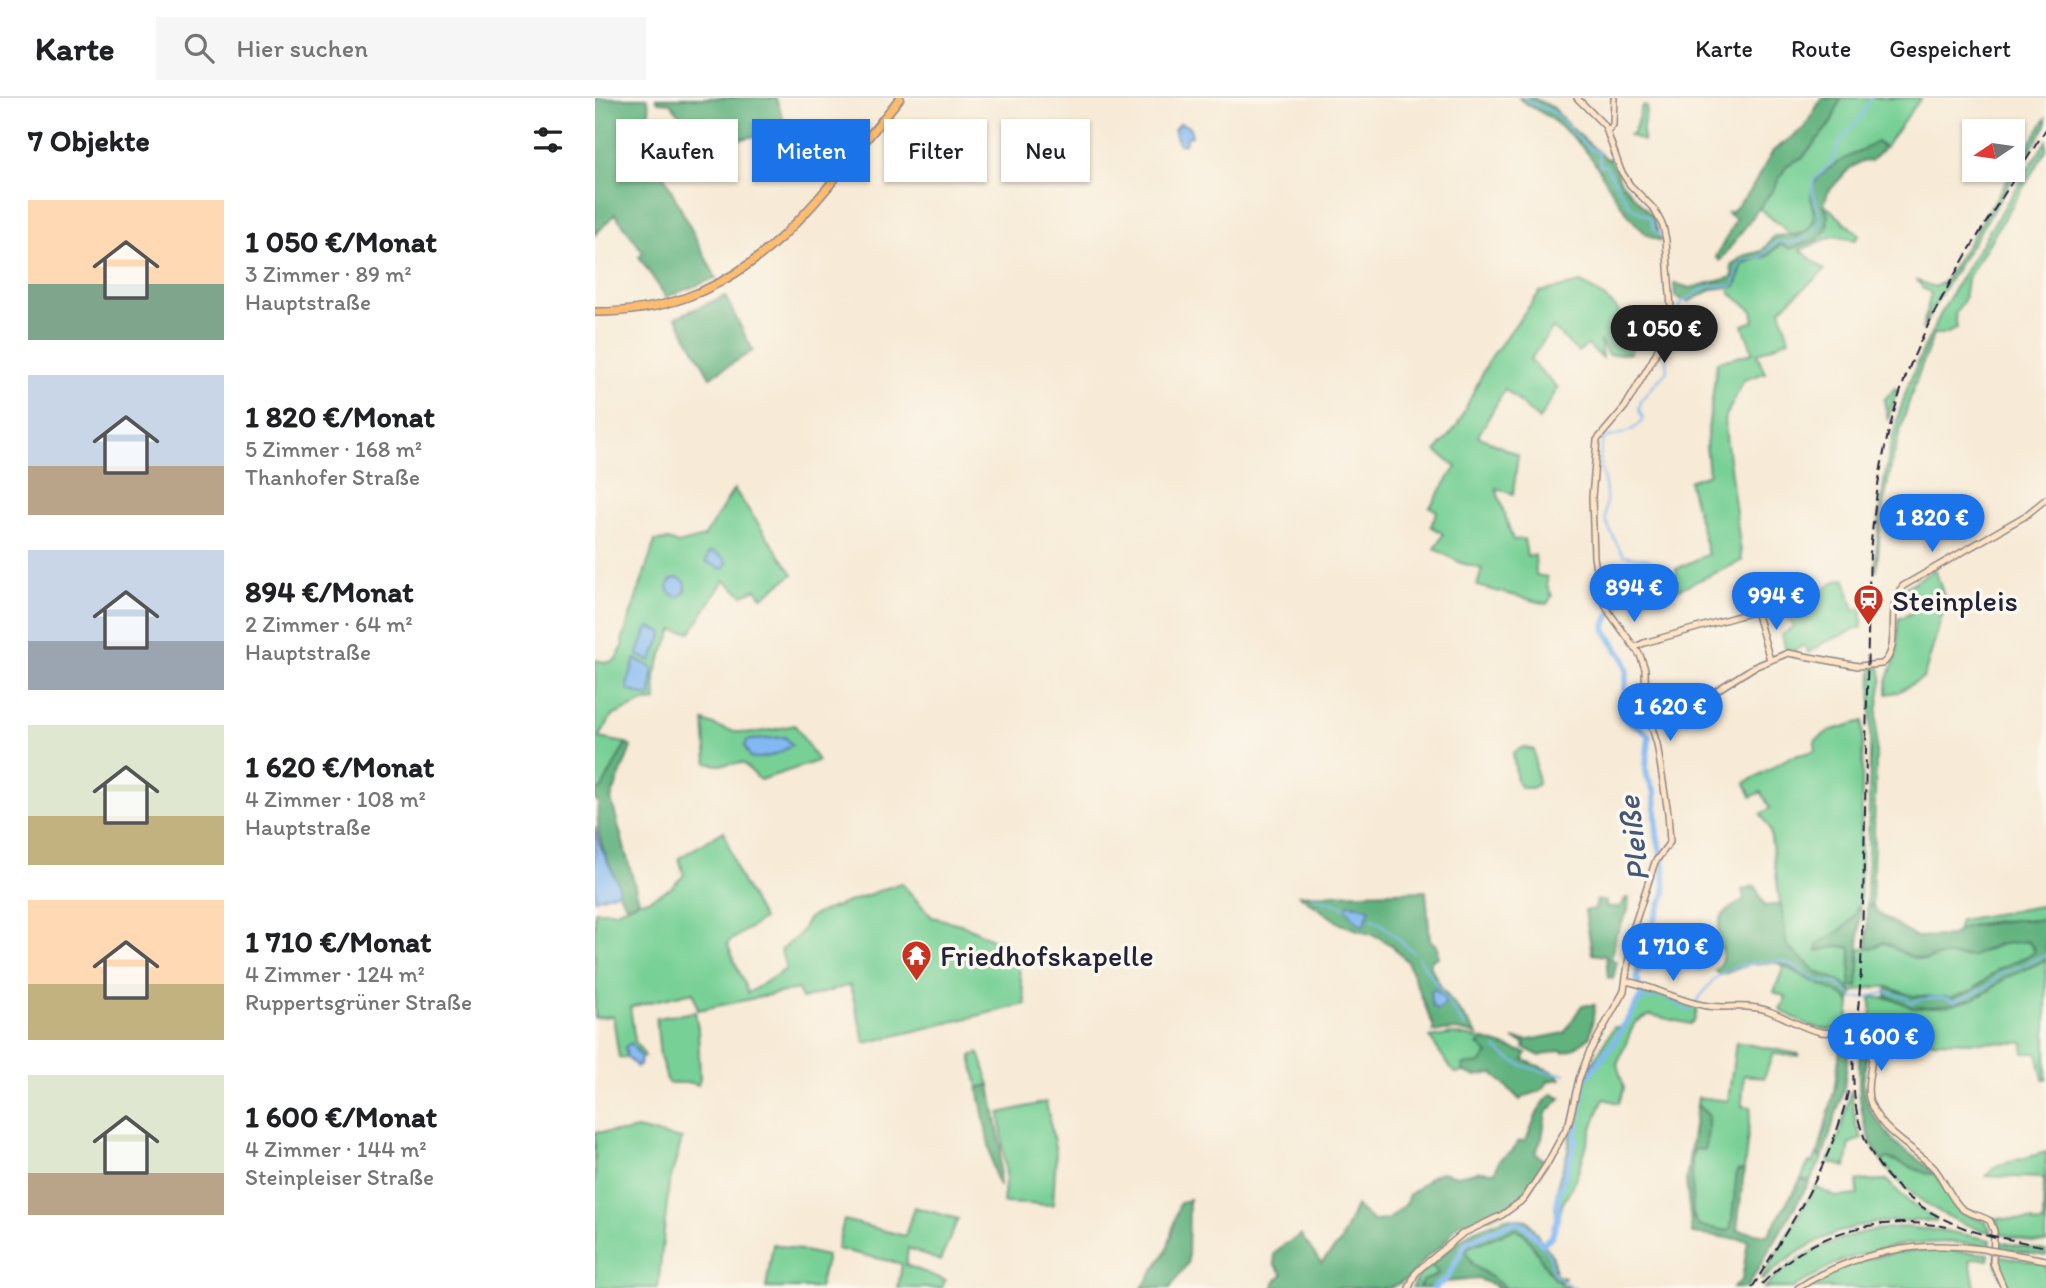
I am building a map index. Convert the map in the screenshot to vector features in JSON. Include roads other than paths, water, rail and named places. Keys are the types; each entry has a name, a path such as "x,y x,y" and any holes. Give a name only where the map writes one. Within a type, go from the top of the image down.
{"main road":[{"path":"595,312 631,311 681,300 721,283 748,266 779,241 900,98"},
{"path":"1409,1287 1422,1267 1462,1234 1502,1215 1524,1199 1560,1143 1569,1124 1580,1075 1619,1002 1626,981 1633,929 1655,862 1670,842 1655,734 1646,708 1645,669 1638,646 1610,614 1600,594 1594,557 1592,497 1595,444 1625,407 1659,348 1672,299 1667,240 1654,209 1623,176 1608,131 1577,98"},
{"path":"1608,131 1613,125 1614,98"},
{"path":"1646,708 1698,702 1753,667 1788,653 1860,666 1876,666 1886,662 1891,653 1898,592 1932,569 2025,516 2046,499"},
{"path":"1638,646 1756,611 1770,660"},
{"path":"1626,981 1697,1004 1757,1007 1822,1032 1835,1033 1861,1028 1870,1034 1874,1043 1867,1085 1875,1112 1892,1133 1935,1170 1958,1204 1969,1213 1990,1221 1994,1231 1993,1263 2004,1288"},
{"path":"1798,1288 1845,1264 1881,1252 1929,1245 1983,1249 2046,1260"}],"water":[{"path":"1180,123 1190,127 1192,136 1187,137 1182,145 1178,143 1174,129"},
{"path":"714,552 725,559 727,563 723,569 706,562 709,553"},
{"path":"677,578 683,581 686,587 683,593 677,596 671,593 668,587 671,581"},
{"path":"650,627 663,635 651,661 638,653"},
{"path":"635,659 653,668 649,697 629,690 627,685"},
{"path":"785,737 792,745 766,757 750,757 745,747 750,740"},
{"path":"595,826 599,843 619,886 618,892 595,899"},
{"path":"1351,904 1370,908 1364,924 1354,919 1345,906"},
{"path":"1435,989 1446,1001 1437,1010 1431,999 1431,991"},
{"path":"631,1043 641,1057 637,1067 627,1057 625,1047"}],"waterway":[{"path":"1524,98 1550,110 1581,141 1599,153 1600,166 1605,165 1630,206 1651,219 1653,228 1660,236"},
{"name":"Pleiße","path":"1634,592 1644,585 1653,565 1649,559 1624,555 1607,524 1606,493 1600,459 1605,438 1637,427 1643,418 1639,410 1641,400 1667,371 1667,332 1683,301 1707,287 1733,286 1738,267 1743,261 1759,258 1776,243 1802,240 1816,228 1822,220 1812,192 1814,180 1831,164 1842,138 1859,120 1871,98"},
{"name":"Pleiße","path":"1434,1288 1447,1278 1466,1243 1496,1229 1516,1222 1524,1225 1542,1244 1552,1236 1557,1219 1558,1194 1574,1147 1584,1080 1613,1044 1642,995 1637,978 1640,957 1665,893 1664,864 1657,835 1655,792 1647,776 1649,736 1622,716 1627,670 1624,659 1605,630 1611,613 1634,592"},
{"path":"1314,897 1346,907"},
{"path":"1371,919 1380,923 1413,952"},
{"path":"1638,1002 1662,997 1689,1011 1714,979 1730,969 1756,962 1781,961 1819,982 1836,983 1855,998 1889,992 1907,998 1911,1003 1933,998 1945,998 1954,1002 1986,987 2001,973 2046,956"},
{"path":"1418,957 1465,1027"},
{"path":"1496,1048 1511,1060 1528,1067 1565,1074"},
{"path":"1542,1244 1551,1258 1551,1268 1555,1276 1575,1288"}],"railway":[{"path":"1995,1238 1935,1215 1902,1191 1875,1159 1858,1118 1853,1075 1863,914 1870,553 1884,454 1893,415 1912,361 1964,258 2046,129"},
{"path":"1752,1288 1796,1216 1822,1166 1842,1115 1849,1087"},
{"path":"1762,1284 1802,1251 1847,1231 1895,1223 1947,1227"},
{"path":"1988,1235 2046,1247"}],"place":[{"name":"Steinpleis","path":"1869,627"},
{"name":"Friedhofskapelle","path":"917,982"}]}
